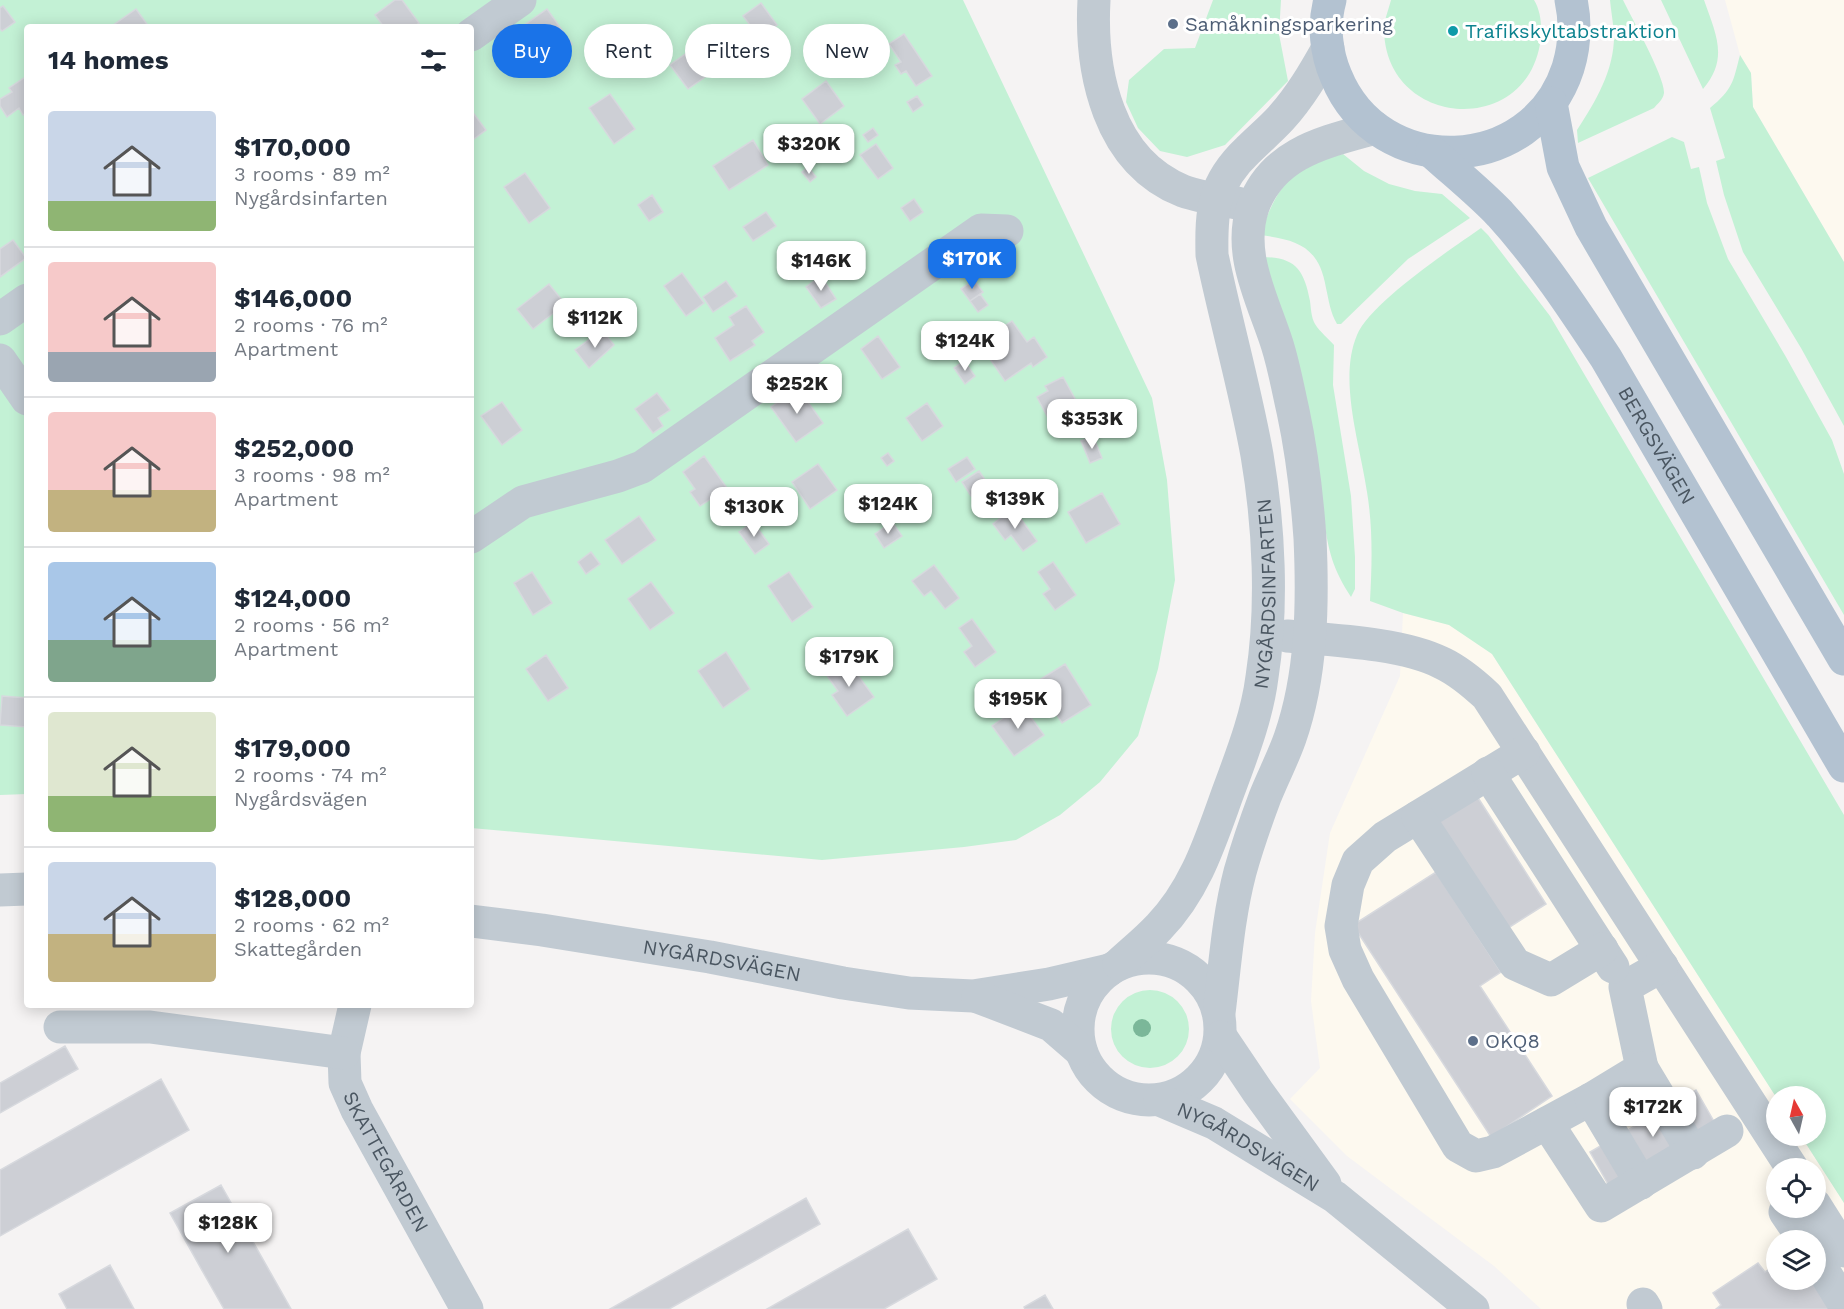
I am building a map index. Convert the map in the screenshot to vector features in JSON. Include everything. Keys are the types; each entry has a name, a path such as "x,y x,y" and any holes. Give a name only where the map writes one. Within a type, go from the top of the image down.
{"main road":[{"path":"1330,0 1326,27 1328,48 1339,84 1349,101 1375,128 1393,139 1432,152 1454,153 1477,151 1498,144 1536,120 1551,102 1567,71 1572,55 1573,14 1591,0"},
{"path":"1551,102 1563,167 1591,227 1844,660"},
{"name":"BERGSVÄGEN","path":"1432,152 1498,212 1521,238 1606,358 1844,766"}],"street":[{"path":"474,33 520,0"},
{"path":"1094,0 1094,41 1099,79 1107,106 1120,136 1137,160 1158,178 1184,191 1254,207"},
{"name":"NYGÅRDSINFARTEN","path":"1114,967 1166,919 1187,891 1200,867 1249,730 1262,679 1267,634 1266,526 1257,455 1212,255 1211,226 1215,199 1226,175 1245,152 1281,119 1328,48"},
{"path":"1220,1025 1214,998 1206,985 1194,973 1166,959 1150,957 1134,959 1114,967 1090,988 1080,1012 1078,1025 1081,1051 1093,1073 1112,1090 1135,1099 1160,1100 1189,1089 1210,1067 1217,1053 1220,1025 1229,922 1241,870 1264,799 1293,730 1300,704 1309,638 1311,575 1306,493 1294,414 1278,346 1253,277 1248,227 1263,187 1280,167 1311,147 1375,128"},
{"path":"474,535 523,502 618,476 642,467 981,230 1007,231"},
{"path":"0,320 24,302"},
{"path":"0,360 24,395"},
{"path":"1267,634 1415,652 1441,662 1466,676 1486,696 1786,1158"},
{"path":"1524,752 1385,837 1358,861 1348,885 1341,926 1345,950 1358,979 1458,1146 1476,1156 1493,1152 1591,1099 1642,1068"},
{"path":"1488,773 1625,987 1642,1068 1693,1153"},
{"path":"1418,818 1515,964 1551,980 1602,949"},
{"path":"0,890 24,889"},
{"name":"NYGÅRDSVÄGEN","path":"474,921 710,957 843,983 909,993 973,996 1049,984 1114,967"},
{"path":"1625,987 1662,966"},
{"name":"NYGÅRDSVÄGEN","path":"973,996 1051,1024 1081,1051"},
{"name":"SKATTEGÅRDEN","path":"354,1008 344,1053 345,1083 357,1110 467,1309"},
{"name":"NYGÅRDSVÄGEN","path":"1220,1025 1258,1092 1335,1197"},
{"path":"60,1027 150,1027 344,1053"},
{"path":"1591,1099 1641,1183"},
{"name":"NYGÅRDSVÄGEN","path":"1160,1100 1214,1123 1335,1197 1473,1309"},
{"path":"1547,1123 1601,1206 1727,1131"},
{"path":"1810,1218 1844,1251"},
{"path":"1826,1275 1844,1304"}],"shaded area":[{"path":"1725,0 1844,0 1844,262 1753,107 1751,73 1740,55"},
{"path":"1403,613 1450,625 1492,654 1769,1086 1766,1086 1766,1146 1807,1146 1815,1158 1766,1158 1766,1218 1826,1218 1826,1175 1844,1203 1844,1309 1541,1309 1494,1266 1347,1156 1290,1099 1320,1068 1311,1001 1315,933 1330,833 1400,676"}],"green space":[{"path":"0,0 963,0 1152,398 1167,480 1175,580 1158,669 1138,736 1100,782 1060,815 1016,840 822,860 474,828 474,24 24,24 24,794 0,795"},
{"path":"1213,0 1281,0 1279,34 1288,81 1225,145 1187,157 1160,151 1138,128 1126,102 1129,80 1164,49 1195,48"},
{"path":"1391,0 1534,0 1540,16 1541,39 1529,75 1509,95 1483,107 1456,109 1429,101 1406,85 1390,60 1384,27"},
{"path":"1610,0 1623,0 1654,61 1664,93 1654,108 1578,143 1577,130 1603,84 1611,59 1614,33"},
{"path":"1661,0 1704,0 1716,35 1718,56 1711,78 1703,89"},
{"path":"1740,55 1751,73 1753,107 1844,262 1844,426 1801,348 1743,252 1724,195 1716,161 1725,158 1710,108 1728,90"},
{"path":"1672,137 1684,142 1691,169 1699,167 1707,203 1728,259 1832,440 1844,474 1844,615 1588,178"},
{"path":"1343,154 1364,171 1389,184 1415,191 1442,194 1470,218 1408,259 1341,324 1337,324 1331,311 1323,274 1312,254 1285,239 1260,235 1273,203 1288,181 1310,165"},
{"path":"1481,228 1550,316 1844,815 1844,1203 1826,1175 1826,1158 1815,1158 1807,1146 1826,1146 1826,1086 1769,1086 1492,654 1449,625 1403,613 1370,601 1372,560 1370,519 1352,412 1350,372 1352,353 1357,335 1378,307 1432,263"},
{"path":"1261,257 1290,262 1301,273 1308,290 1314,321 1319,330 1334,345 1333,385 1351,496 1355,589 1351,597 1336,568 1327,540 1324,518"},
{"path":"1150,990 1165,993 1178,1001 1186,1014 1189,1029 1186,1044 1178,1057 1165,1065 1150,1068 1135,1065 1122,1057 1114,1044 1111,1029 1114,1014 1122,1001 1135,993"}],"building":[{"path":"395,0 402,0 419,23 382,24 375,15"},
{"path":"761,3 776,24 749,24 743,16"},
{"path":"3,6 15,22 2,31 0,29 0,8"},
{"path":"136,9 147,24 115,24"},
{"path":"547,9 558,24 526,24"},
{"path":"904,34 932,76 916,86 906,71 901,74 895,65 901,62 890,43"},
{"path":"685,54 685,78 704,78 688,89 673,69 673,63"},
{"path":"24,78 23,115 19,108 7,117 0,106 0,99 12,92 9,88"},
{"path":"826,81 844,106 820,124 802,99"},
{"path":"610,94 635,129 614,144 589,108"},
{"path":"917,96 923,105 913,112 907,102"},
{"path":"474,114 486,130 474,139"},
{"path":"873,128 878,135 868,142 863,135"},
{"path":"753,140 768,165 729,190 713,166"},
{"path":"876,144 893,168 878,179 860,155"},
{"path":"808,167 816,177 810,182 802,172"},
{"path":"525,173 550,208 529,223 504,187"},
{"path":"652,195 663,212 649,221 638,205"},
{"path":"914,199 923,212 910,221 901,208"},
{"path":"766,212 776,226 753,241 743,227"},
{"path":"13,240 24,255 24,259 0,277 0,249"},
{"path":"682,273 704,303 686,316 664,286"},
{"path":"821,276 836,299 821,308 806,287"},
{"path":"974,280 983,292 970,301 961,289"},
{"path":"726,281 737,296 713,312 703,297"},
{"path":"549,284 565,304 533,329 517,309"},
{"path":"980,294 988,305 978,312 970,301"},
{"path":"746,306 764,332 752,341 755,345 730,361 715,338 734,325 729,317"},
{"path":"1012,321 1027,342 1034,337 1047,357 1033,367 1031,363 1005,381 979,343"},
{"path":"602,330 614,345 589,368 575,350"},
{"path":"878,336 900,367 882,379 861,349"},
{"path":"964,361 975,376 965,384 954,368"},
{"path":"1063,377 1084,415 1055,431 1037,397 1048,391 1045,386"},
{"path":"798,388 823,423 796,442 771,407"},
{"path":"657,393 670,410 658,418 663,426 653,433 635,409"},
{"path":"502,402 522,430 502,445 481,416"},
{"path":"927,403 943,426 922,441 906,418"},
{"path":"1093,436 1102,458 1090,463 1081,441"},
{"path":"888,453 894,461 887,466 881,458"},
{"path":"704,456 727,488 700,506 690,492 695,489 683,472"},
{"path":"967,457 975,469 956,482 948,469"},
{"path":"818,464 837,490 810,509 792,482"},
{"path":"979,471 988,484 971,496 962,482"},
{"path":"1102,493 1120,524 1086,543 1068,512"},
{"path":"1013,508 1037,541 1023,551 1011,535 1005,540 993,524"},
{"path":"639,516 656,540 622,564 605,540"},
{"path":"753,522 769,544 755,554 739,532"},
{"path":"892,522 902,536 884,548 875,534"},
{"path":"591,552 600,564 586,574 578,562"},
{"path":"1053,562 1076,595 1055,610 1043,594 1050,589 1038,572"},
{"path":"934,565 959,598 945,609 931,591 924,596 912,581"},
{"path":"532,572 552,603 533,615 514,583"},
{"path":"789,572 813,607 792,622 768,586"},
{"path":"651,582 674,613 650,630 628,599"},
{"path":"972,619 996,652 975,667 964,652 972,646 959,628"},
{"path":"726,652 750,689 723,708 698,671"},
{"path":"546,655 568,688 548,701 526,669"},
{"path":"846,659 874,697 847,716 832,695 838,691 825,673"},
{"path":"1065,664 1091,705 1062,723 1036,682"},
{"path":"2,696 24,698 24,727 0,725"},
{"path":"1022,705 1044,735 1014,756 992,726"},
{"path":"1475,793 1546,904 1483,944 1435,818"},
{"name":"OKQ8","path":"1436,872 1501,972 1480,986 1552,1096 1491,1137 1353,925"},
{"path":"65,1046 78,1069 0,1113 0,1083"},
{"path":"161,1079 189,1130 0,1236 0,1170"},
{"path":"1696,1090 1716,1125 1609,1186 1590,1152"},
{"path":"221,1185 291,1309 224,1309 204,1274 170,1213"},
{"path":"806,1198 820,1224 669,1309 610,1309"},
{"path":"908,1229 937,1279 884,1309 767,1309"},
{"path":"1758,1263 1766,1271 1766,1290 1821,1290 1833,1309 1716,1309 1721,1305 1713,1293"},
{"path":"110,1265 134,1309 67,1309 59,1294"},
{"path":"1045,1295 1053,1309 1025,1309 1024,1307"}],"place":[{"name":"Samåkningsparkering","path":"1173,24"},
{"name":"Trafikskyltabstraktion","path":"1453,31"},
{"name":"OKQ8","path":"1473,1041"}]}
